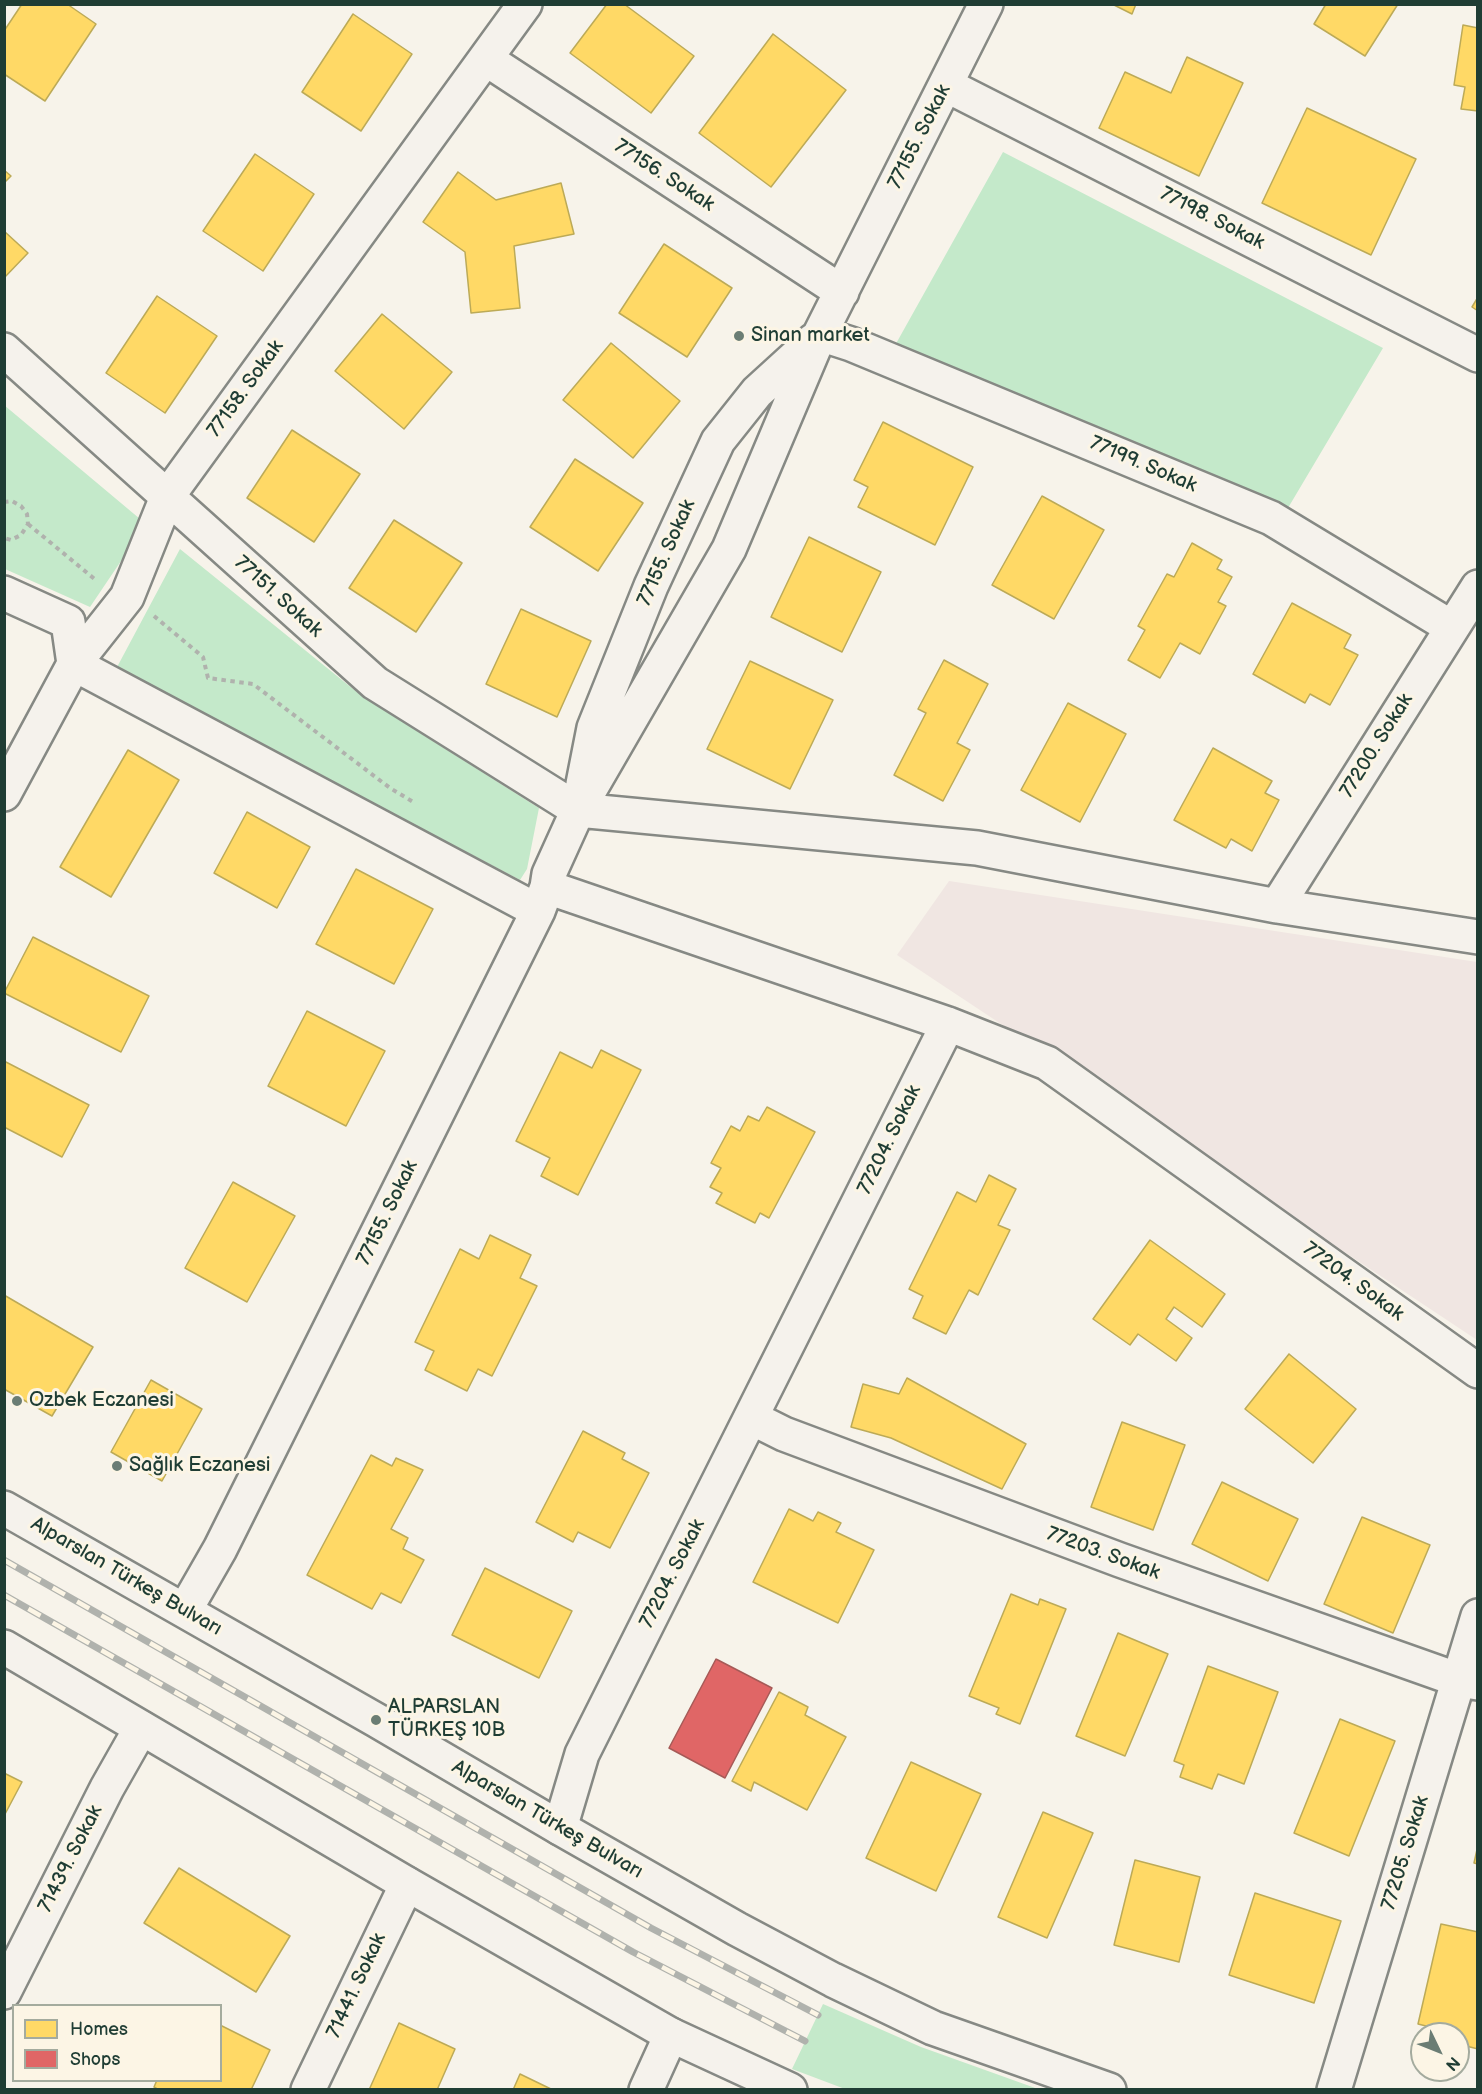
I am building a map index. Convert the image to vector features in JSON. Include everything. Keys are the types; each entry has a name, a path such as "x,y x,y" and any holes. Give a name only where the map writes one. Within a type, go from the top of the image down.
{"street":[{"name":"77158. Sokak","path":"4,794 74,664 127,597 167,497 525,4"},
{"name":"77155. Sokak","path":"185,1610 226,1539 543,899 549,874 578,810 729,549 820,334 986,4"},
{"name":"77156. Sokak","path":"486,59 842,292"},
{"name":"77198. Sokak","path":"946,85 1478,355"},
{"name":"77155. Sokak","path":"578,810 594,728 651,586 718,441 757,392 820,334"},
{"name":"77199. Sokak","path":"820,334 862,348 1271,518 1451,627"},
{"name":"77151. Sokak","path":"4,350 375,683 578,810"},
{"name":"77200. Sokak","path":"1277,906 1478,587"},
{"path":"4,593 68,622 74,664 543,899 948,1024"},
{"path":"578,810 977,848 1277,906 1478,938"},
{"name":"77204. Sokak","path":"560,1828 582,1754 948,1024 1047,1063 1478,1371"},
{"name":"77203. Sokak","path":"752,1418 784,1434 1120,1560 1468,1682"},
{"name":"Alparslan Türkeş Bulvarı","path":"4,1508 737,1929 833,1980 933,2028 1109,2090"},
{"name":"77205. Sokak","path":"1334,2090 1468,1682 1478,1616"},
{"path":"4,1647 407,1884 671,2035 790,2090"},
{"name":"71439. Sokak","path":"4,1992 13,1955 141,1728"},
{"name":"71441. Sokak","path":"308,2090 407,1884"},
{"path":"646,2090 671,2035"}],"path":[{"path":"4,502 12,501 21,506 27,514 28,524 21,535 11,540 4,538"},
{"path":"28,524 97,582"},
{"path":"164,622 203,657 208,678 254,684 390,788 419,805"}],"shaded area":[{"path":"949,881 1477,962 1477,1340 897,955"}],"green space":[{"path":"1003,152 1383,348 1285,513 893,349"},
{"path":"4,405 146,524 90,607 5,569"},
{"path":"180,549 363,697 539,808 527,869 520,880 116,669"},
{"path":"823,2004 921,2047 1038,2089 845,2089 792,2069"}],"building: Homes":[{"path":"22,4 67,4 96,24 45,101 4,74 4,31"},
{"path":"607,4 624,4 694,56 651,113 570,53"},
{"path":"1112,4 1136,4 1132,14"},
{"path":"1326,4 1398,4 1365,56 1314,24"},
{"path":"353,14 412,54 361,131 302,92"},
{"path":"1463,25 1478,28 1478,111 1461,109 1465,87 1454,85"},
{"path":"773,34 846,90 771,187 699,133"},
{"path":"1187,57 1243,83 1199,176 1099,128 1125,72 1171,93"},
{"path":"1307,108 1416,159 1371,255 1262,203"},
{"path":"255,154 314,194 263,271 203,231"},
{"path":"4,170 11,176 4,183"},
{"path":"458,172 496,200 561,183 574,234 514,246 520,308 471,313 465,252 423,222"},
{"path":"4,231 28,253 4,278"},
{"path":"664,244 732,288 687,357 619,313"},
{"path":"157,296 217,336 165,413 106,373"},
{"path":"1478,297 1478,311 1472,307"},
{"path":"382,314 452,372 404,429 335,371"},
{"path":"611,343 680,401 633,458 563,400"},
{"path":"883,422 973,467 935,545 858,507 868,487 854,480"},
{"path":"292,430 360,474 314,542 247,498"},
{"path":"575,459 643,503 598,571 530,527"},
{"path":"1042,496 1104,530 1054,619 992,585"},
{"path":"394,520 462,563 416,632 349,588"},
{"path":"809,537 881,572 842,652 771,617"},
{"path":"1192,543 1222,560 1217,569 1232,577 1218,602 1226,606 1200,654 1180,643 1160,678 1128,660 1145,630 1138,626 1167,574 1174,577"},
{"path":"1292,603 1351,635 1344,648 1358,655 1330,705 1310,694 1305,703 1253,674"},
{"path":"521,609 591,641 557,717 486,684"},
{"path":"944,660 988,684 957,743 970,750 943,801 894,775 926,713 918,709"},
{"path":"750,661 833,700 790,789 707,749"},
{"path":"1068,703 1126,734 1080,822 1021,790"},
{"path":"1213,748 1272,781 1265,793 1279,800 1252,851 1231,839 1226,848 1174,820"},
{"path":"128,750 179,780 111,897 60,867"},
{"path":"247,812 310,847 277,908 214,873"},
{"path":"356,869 433,909 394,984 316,944"},
{"path":"33,937 149,996 121,1052 4,993"},
{"path":"307,1011 385,1051 346,1126 268,1086"},
{"path":"601,1050 641,1070 578,1195 541,1176 550,1158 516,1141 560,1052 592,1068"},
{"path":"4,1061 89,1105 62,1157 4,1127"},
{"path":"767,1107 815,1132 769,1218 760,1213 755,1223 716,1203 722,1193 710,1187 721,1168 711,1163 731,1126 740,1131 748,1116 759,1121"},
{"path":"989,1175 1016,1189 998,1225 1010,1230 978,1295 969,1290 946,1334 913,1318 923,1296 909,1289 957,1192 976,1202"},
{"path":"233,1182 295,1216 247,1302 185,1268"},
{"path":"490,1235 531,1255 520,1278 537,1286 492,1376 478,1369 467,1391 425,1370 434,1351 415,1342 460,1249 479,1259"},
{"path":"1150,1240 1225,1294 1202,1327 1174,1307 1166,1319 1192,1338 1176,1361 1138,1334 1130,1345 1093,1319"},
{"path":"4,1295 93,1347 52,1416 4,1389"},
{"path":"1289,1354 1356,1409 1313,1463 1245,1409"},
{"path":"907,1378 1026,1444 1002,1489 891,1438 851,1427 863,1384 899,1394"},
{"path":"151,1380 202,1409 162,1481 111,1452"},
{"path":"1122,1422 1185,1445 1153,1530 1091,1507"},
{"path":"583,1431 625,1453 622,1459 649,1473 610,1548 578,1532 573,1542 536,1522"},
{"path":"371,1455 392,1466 396,1458 423,1470 391,1529 408,1538 403,1549 424,1560 401,1603 381,1593 372,1609 307,1575"},
{"path":"1222,1482 1298,1519 1268,1581 1192,1544"},
{"path":"789,1509 813,1521 818,1512 841,1523 836,1532 874,1550 838,1623 753,1582"},
{"path":"1362,1517 1430,1545 1393,1633 1324,1604"},
{"path":"485,1568 572,1611 539,1678 452,1635"},
{"path":"1011,1594 1038,1605 1040,1599 1066,1609 1020,1724 996,1714 999,1708 969,1696"},
{"path":"1118,1633 1168,1654 1125,1756 1076,1736"},
{"path":"1208,1666 1278,1692 1244,1784 1218,1774 1212,1789 1180,1777 1184,1765 1174,1761"},
{"path":"779,1692 808,1707 805,1715 846,1737 807,1810 754,1782 751,1791 732,1781"},
{"path":"1340,1719 1395,1741 1349,1856 1294,1833"},
{"path":"911,1762 981,1794 936,1891 866,1858"},
{"path":"4,1773 22,1782 4,1816"},
{"path":"1043,1812 1093,1833 1047,1938 998,1917"},
{"path":"1478,1845 1478,1864 1474,1863"},
{"path":"1135,1860 1200,1877 1179,1962 1114,1945"},
{"path":"179,1868 290,1936 256,1992 144,1923"},
{"path":"1255,1893 1341,1921 1314,2003 1229,1975"},
{"path":"1441,1924 1478,1932 1478,2049 1470,2047 1470,2022 1418,2022"},
{"path":"399,2023 455,2049 437,2090 369,2090"},
{"path":"222,2026 270,2050 251,2090 159,2090 154,2087 156,2082 222,2082"},
{"path":"520,2074 553,2090 513,2090"}],"building: Shops":[{"path":"716,1659 772,1688 725,1778 669,1748"}],"railway":[{"path":"4,1560 651,1928 818,2015"},
{"path":"4,1595 633,1952 805,2041"}],"place":[{"name":"Sinan market","path":"739,336"},
{"name":"Ozbek Eczanesi","path":"17,1401"},
{"name":"Sağlık Eczanesi","path":"117,1466"},
{"name":"ALPARSLAN TÜRKEŞ 10B","path":"376,1720"}]}
